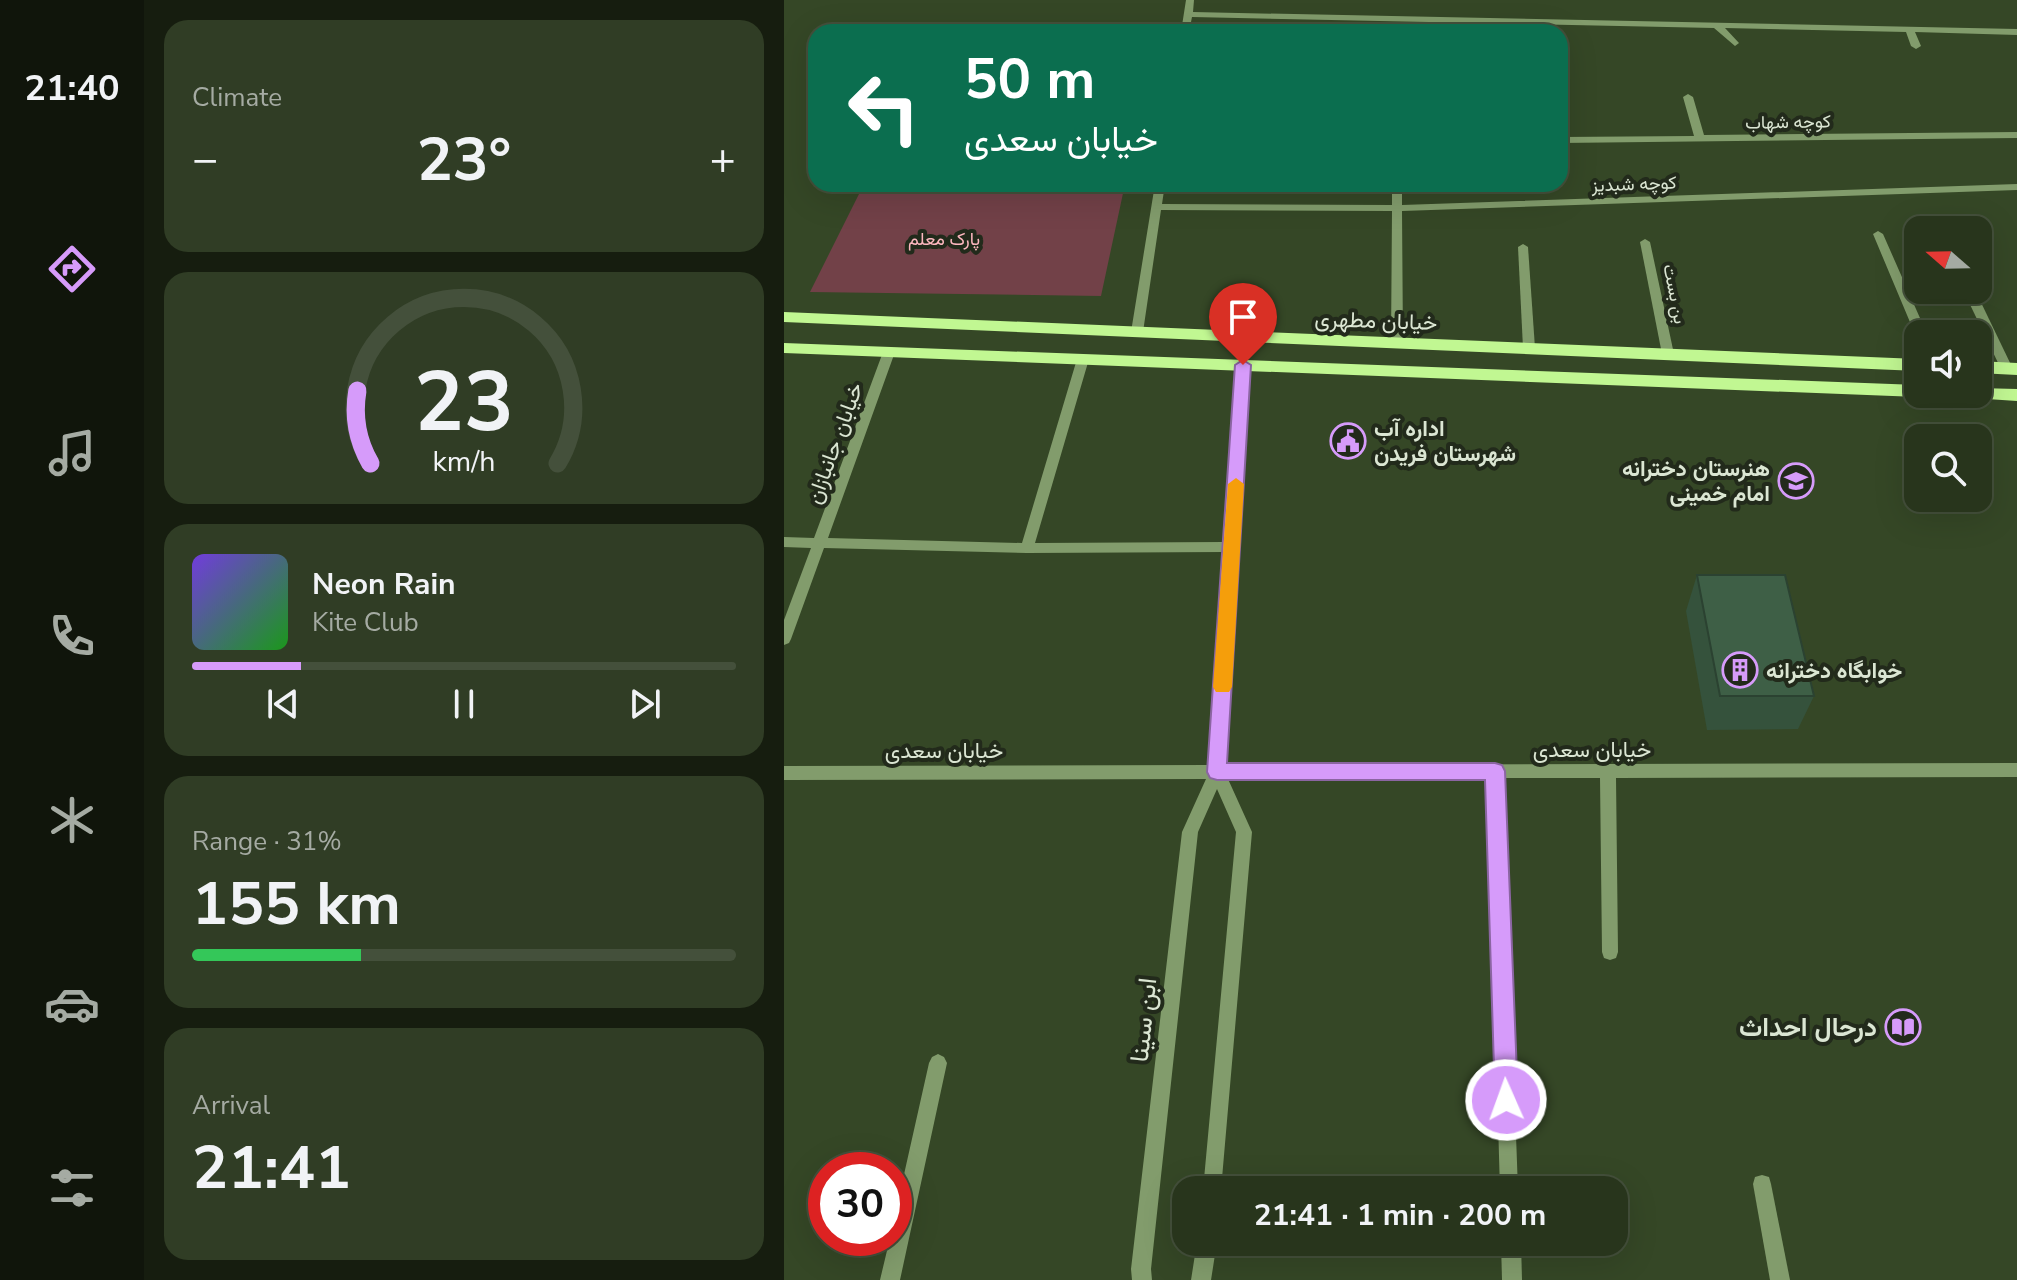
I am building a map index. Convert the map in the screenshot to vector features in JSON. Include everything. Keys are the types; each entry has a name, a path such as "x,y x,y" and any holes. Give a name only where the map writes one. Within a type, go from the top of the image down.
{"main road":[{"name":"خیابان مطهری","path":"784,317 1904,364"},
{"path":"784,348 1904,390"},
{"path":"1992,368 2012,369"},
{"path":"1992,394 2017,395"}],"street":[{"path":"1186,24 1190,0"},
{"path":"1187,14 2017,32"},
{"path":"1393,18 1393,24"},
{"path":"1716,25 1735,43"},
{"path":"1909,29 1916,46"},
{"path":"1688,97 1700,138"},
{"name":"کوچه شهاب","path":"1568,140 2017,135"},
{"name":"کوچه شبدیز","path":"1157,207 1399,208 2017,187"},
{"path":"1137,332 1159,192"},
{"path":"1397,343 1398,192"},
{"path":"1878,234 1915,320"},
{"name":"بن بست","path":"1645,242 1668,354"},
{"path":"1523,247 1529,348"},
{"path":"1977,304 2012,369"},
{"name":"خیابان جانبازان","path":"784,639 889,352"},
{"path":"1027,548 1083,359"},
{"name":"ابن سینا","path":"1142,1280 1190,832 1217,772 1243,365"},
{"path":"784,542 1027,548 1232,547"},
{"name":"خیابان سعدی","path":"784,773 2017,770"},
{"path":"1495,771 1509,1176"},
{"path":"1608,771 1610,952"},
{"name":"ابن سینا","path":"1213,1176 1244,832 1217,772"},
{"path":"890,1280 938,1063"},
{"path":"1762,1184 1780,1280"},
{"path":"1201,1280 1205,1256"},
{"path":"1511,1256 1512,1280"}],"green space":[{"name":"پارک معلم","path":"860,192 1123,192 1101,296 810,292"}],"building":[{"path":"1697,575 1785,575 1814,696 1720,696"}],"slow traffic":[{"path":"1223,687 1236,484"}],"place":[{"name":"اداره آب شهرستان فریدن","path":"1348,441"},
{"name":"هنرستان دخترانه امام خمینی","path":"1796,481"},
{"name":"خوابگاه دخترانه","path":"1740,670"},
{"name":"درحال احداث","path":"1903,1027"}],"route":[{"path":"1243,365 1217,772 1495,771 1506,1100"}]}
